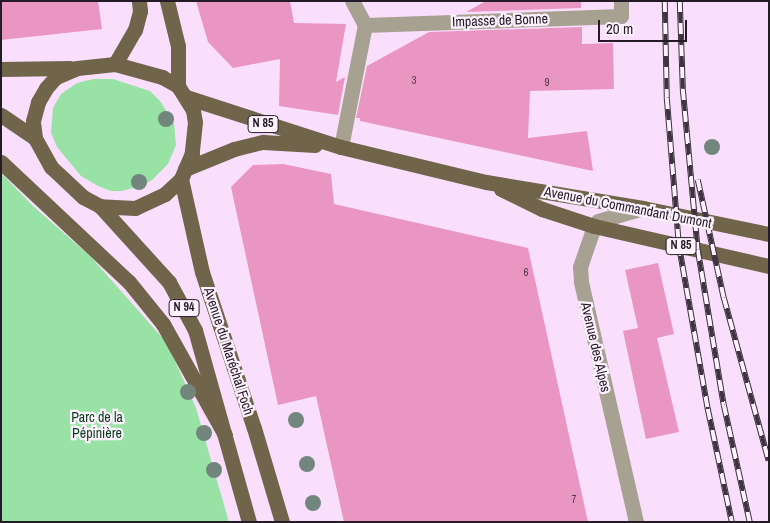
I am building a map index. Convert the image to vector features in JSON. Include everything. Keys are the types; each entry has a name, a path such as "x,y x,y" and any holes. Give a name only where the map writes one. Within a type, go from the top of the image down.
{"main road":[{"path":"115,64 135,30 140,11 139,1"},
{"path":"167,1 178,46 182,92"},
{"path":"1,68 77,68 115,64 162,77 182,92 193,110 195,122 192,153 183,174 165,194 135,208 100,206 83,197 51,167 35,138 33,120 38,102 46,88 56,77 77,68"},
{"name":"Avenue du Commandant Dumont","path":"182,92 342,147 486,182 643,208 769,234"},
{"path":"1,115 35,138"},
{"name":"Avenue du Commandant Dumont","path":"183,174 234,149 263,142 342,147"},
{"path":"1,162 122,273 163,324 225,435"},
{"name":"Avenue du Maréchal Foch","path":"183,174 202,272 254,428 282,522"},
{"name":"Avenue du Commandant Dumont","path":"486,182 542,209 594,226 769,266"},
{"name":"Avenue du Maréchal Foch","path":"100,206 169,282 195,330 249,522"}],"street":[{"path":"342,147 365,25 352,1"},
{"name":"Impasse de Bonne","path":"365,25 621,16 621,1"},
{"path":"594,226 604,217 643,208"},
{"name":"Avenue des Alpes","path":"594,226 580,267 580,281 636,522"}],"green space":[{"path":"93,79 113,79 150,91 160,101 174,123 176,145 168,164 152,180 142,186 121,191 111,191 98,186 81,176 57,147 51,133 53,108 61,94 77,83"},
{"name":"Parc de la Pépinière","path":"1,173 33,206 90,256 167,343 196,408 229,522 1,522"}],"building":[{"path":"1,1 98,1 102,29 1,40"},
{"path":"196,1 290,1 294,23 346,24 336,82 345,77 338,115 279,106 280,59 233,68 208,42"},
{"path":"486,1 581,1 581,8 466,12"},
{"path":"582,27 582,44 613,43 614,89 530,91 528,138 587,131 593,171 360,121 360,118 356,118 367,66 429,32"},
{"path":"283,164 331,174 334,204 528,248 588,522 344,522 316,396 278,405 231,187 253,165"},
{"path":"658,263 674,334 657,338 679,432 646,439 623,331 638,328 625,270"}],"railway":[{"path":"665,1 667,98 679,245 708,409 732,522"},
{"path":"680,1 683,89 698,250 724,405 750,522"},
{"path":"698,180 724,298 769,461"}]}
